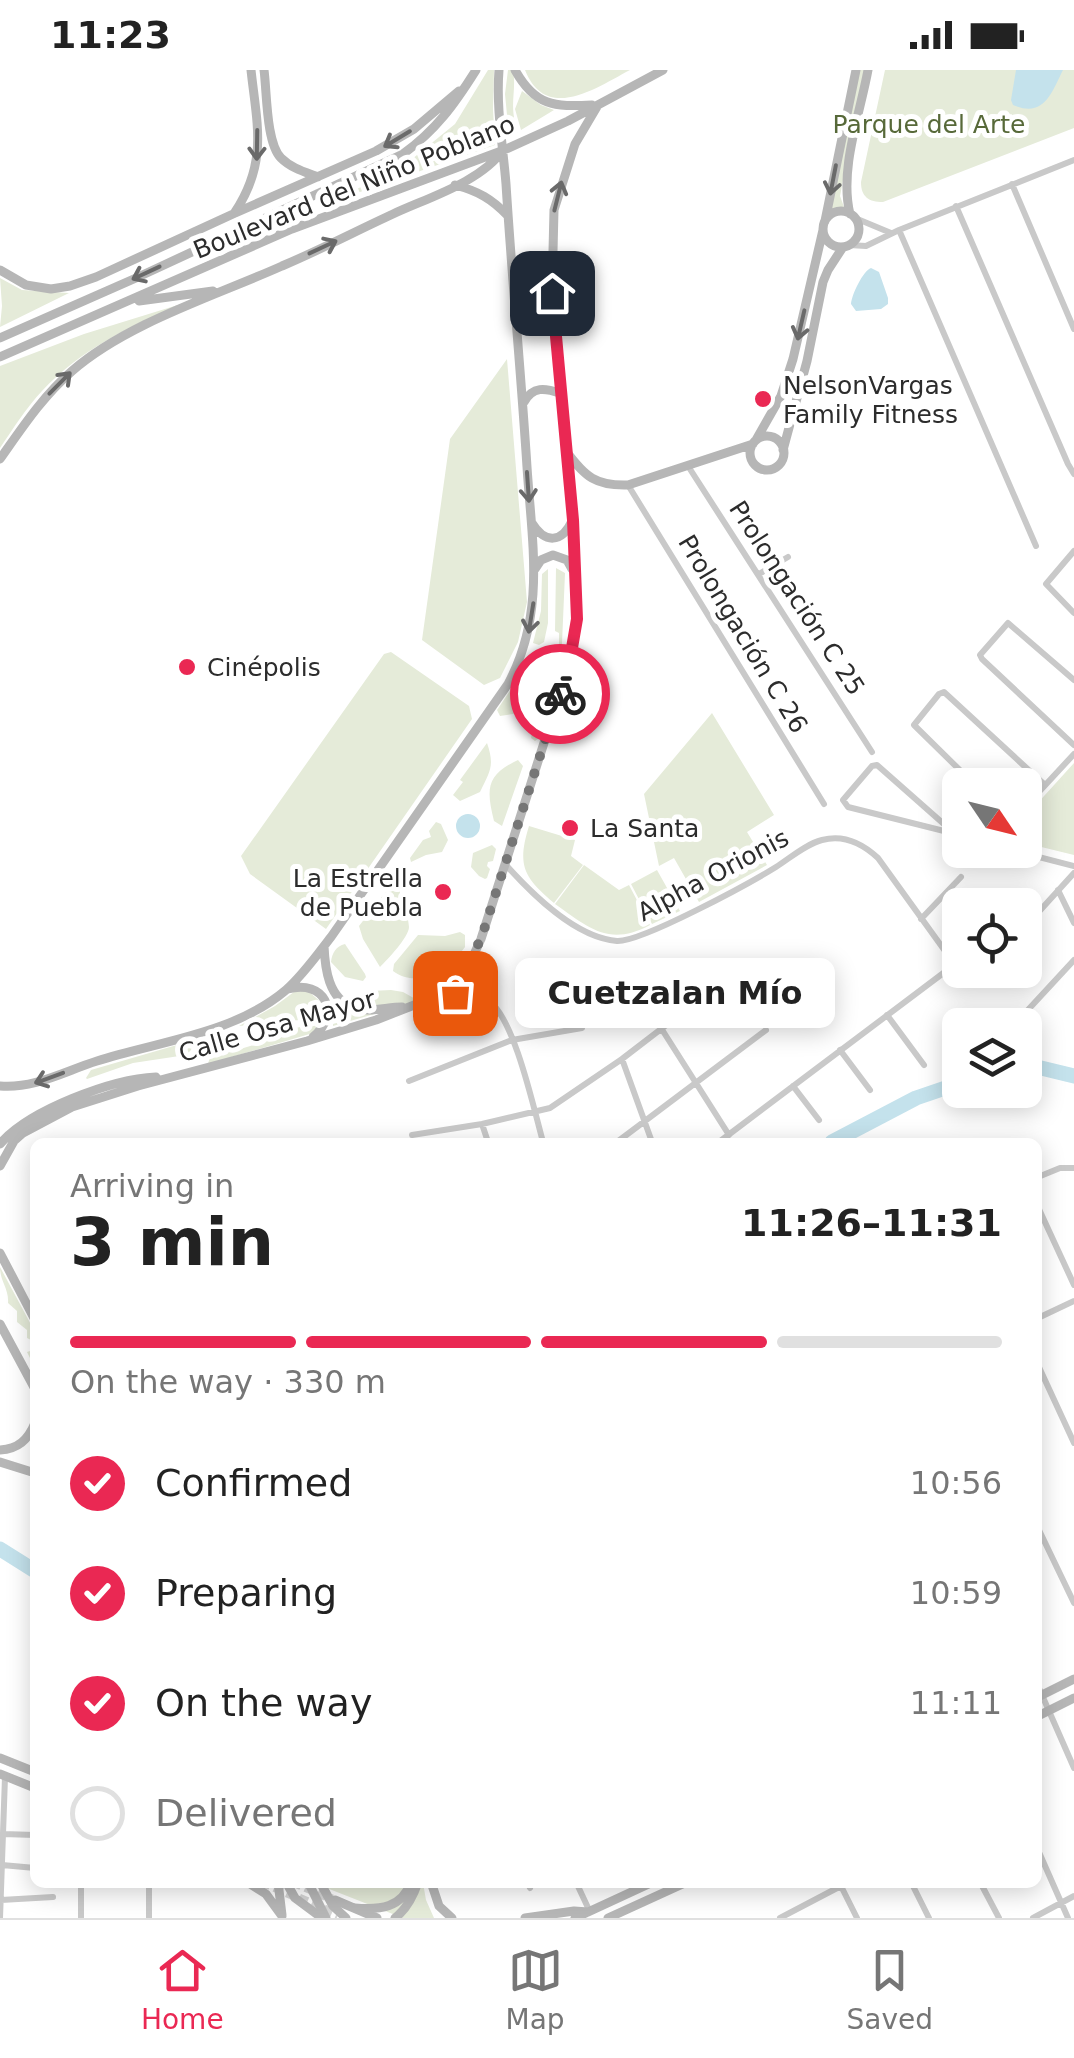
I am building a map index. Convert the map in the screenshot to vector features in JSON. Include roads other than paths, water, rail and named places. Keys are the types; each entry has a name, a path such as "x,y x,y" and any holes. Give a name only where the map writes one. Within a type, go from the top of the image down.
{"street":[{"path":"233,214 256,166 258,140 251,70"},
{"path":"264,70 276,153 292,166 318,177"},
{"name":"Boulevard del Niño Poblano","path":"0,338 403,154 448,113 476,70"},
{"name":"Calle Osa Mayor","path":"0,1086 32,1084 96,1061 194,1034 244,1016 286,990 324,946 508,684 525,648 534,574 504,150 497,99 499,70"},
{"path":"515,70 525,87 547,103 598,105"},
{"name":"Boulevard del Niño Poblano","path":"0,358 292,228 504,150 663,70"},
{"path":"856,70 793,359 782,396 755,442 751,460 764,470 782,461 823,282 858,233 846,199 846,180 868,70"},
{"path":"0,270 26,285 51,289 70,286 130,263 376,152 466,85"},
{"name":"Calle Osa Mayor","path":"0,1166 23,1133 63,1112 415,1006 443,992 461,975 474,954 569,665 577,619 573,520 552,293 554,210 575,144 598,105"},
{"path":"0,460 48,394 106,344 455,185 485,170 504,150"},
{"path":"824,226 831,244 866,246 1074,160"},
{"path":"1012,184 1074,328"},
{"path":"455,185 494,201 508,216"},
{"path":"956,206 1074,474"},
{"path":"824,226 836,212 895,231 1036,546"},
{"path":"126,303 222,290"},
{"path":"515,294 524,308 534,312 543,309 552,293"},
{"path":"793,359 807,361"},
{"path":"523,406 528,396 538,390 560,394"},
{"path":"565,451 578,468 607,486 628,485 764,437 773,438 783,450"},
{"name":"Prolongación C 25","path":"688,466 872,752"},
{"name":"Prolongación C 26","path":"628,485 824,804"},
{"path":"531,521 541,534 553,538 564,534 573,520"},
{"path":"1074,552 1046,584 1074,612"},
{"path":"534,574 541,560 556,555 567,560 575,576"},
{"path":"760,574 788,557"},
{"path":"1074,680 1008,623 980,655 1074,745"},
{"path":"958,768 914,725 944,692 1027,768"},
{"path":"1042,788 1074,754"},
{"path":"877,765 957,834 844,804 845,796 877,765"},
{"path":"1042,782 1045,785"},
{"name":"Alpha Orionis","path":"505,864 544,902 580,929 624,940 650,932 822,840 846,839 864,846 878,858 920,919"},
{"path":"1042,859 1074,869 1042,907"},
{"path":"942,948 920,919 961,876"},
{"path":"1058,890 1074,923"},
{"path":"324,946 328,982 344,1003 364,1009 415,1006"},
{"path":"1030,1008 1074,960"},
{"path":"412,1134 482,1124 550,1108 622,1059 734,973"},
{"path":"724,1138 942,973"},
{"path":"286,990 308,988 326,1002 325,1024 306,1041"},
{"path":"443,992 475,996 490,1002 503,1016 542,1138"},
{"path":"887,1015 924,1065"},
{"path":"408,1081 512,1040 582,1028"},
{"path":"661,1028 729,1135"},
{"path":"622,1138 766,1030"},
{"path":"840,1050 870,1090"},
{"path":"622,1059 650,1138"},
{"path":"0,1144 24,1122 65,1102 103,1088 148,1078 168,1078"},
{"path":"793,1086 819,1120"},
{"path":"482,1124 487,1138"},
{"path":"1042,1175 1074,1168"},
{"path":"1042,1216 1074,1285"},
{"path":"0,1242 1,1255 30,1310"},
{"path":"1042,1316 1074,1301"},
{"path":"0,1324 30,1379"},
{"path":"1042,1375 1074,1443"},
{"path":"0,1450 14,1448 30,1434"},
{"path":"0,1462 30,1471"},
{"path":"1042,1536 1074,1603"},
{"path":"1042,1692 1074,1679"},
{"path":"1042,1698 1074,1768"},
{"path":"1042,1714 1074,1698"},
{"path":"4,1760 30,1768"},
{"path":"0,1918 3,1776 30,1789"},
{"path":"3,1834 30,1835"},
{"path":"1042,1859 1068,1918"},
{"path":"2,1866 30,1868"},
{"path":"81,1888 82,1918"},
{"path":"149,1888 149,1918"},
{"path":"256,1888 266,1894 282,1917"},
{"path":"279,1888 282,1917"},
{"path":"289,1888 295,1898 324,1918"},
{"path":"311,1888 324,1918"},
{"path":"324,1888 343,1917"},
{"path":"355,1908 386,1908 399,1902 410,1888"},
{"path":"395,1918 413,1898 414,1888"},
{"path":"432,1888 440,1906 452,1918"},
{"path":"579,1888 590,1913"},
{"path":"575,1918 641,1888"},
{"path":"608,1918 674,1888"},
{"path":"780,1918 833,1888"},
{"path":"842,1888 857,1918"},
{"path":"914,1888 929,1918"},
{"path":"983,1888 999,1918"},
{"path":"1,1900 53,1896"},
{"path":"1032,1918 1074,1896"},
{"path":"335,1900 377,1918"},
{"path":"525,1918 574,1911 590,1913"}],"water":[{"path":"1016,70 1063,70 1045,101 1024,108 1013,105 1011,100"},
{"path":"871,268 879,272 888,304 881,309 856,311 851,304 853,295"},
{"path":"468,814 480,826 468,838 456,826"}],"waterway":[{"path":"1042,1068 1074,1076"},
{"path":"840,1138 916,1098 942,1089"},
{"path":"0,1549 30,1568"}],"tunnel":[{"path":"276,1888 338,1915"},
{"path":"307,1888 332,1899"}],"place":[{"name":"NelsonVargas Family Fitness","path":"763,399"},
{"name":"Cinépolis","path":"187,667"},
{"name":"La Santa","path":"570,828"},
{"name":"La Estrella de Puebla","path":"443,892"},
{"name":"Cuetzalan Mío","path":"455,993"}],"park label":[{"name":"Parque del Arte","path":"929,124"}]}
